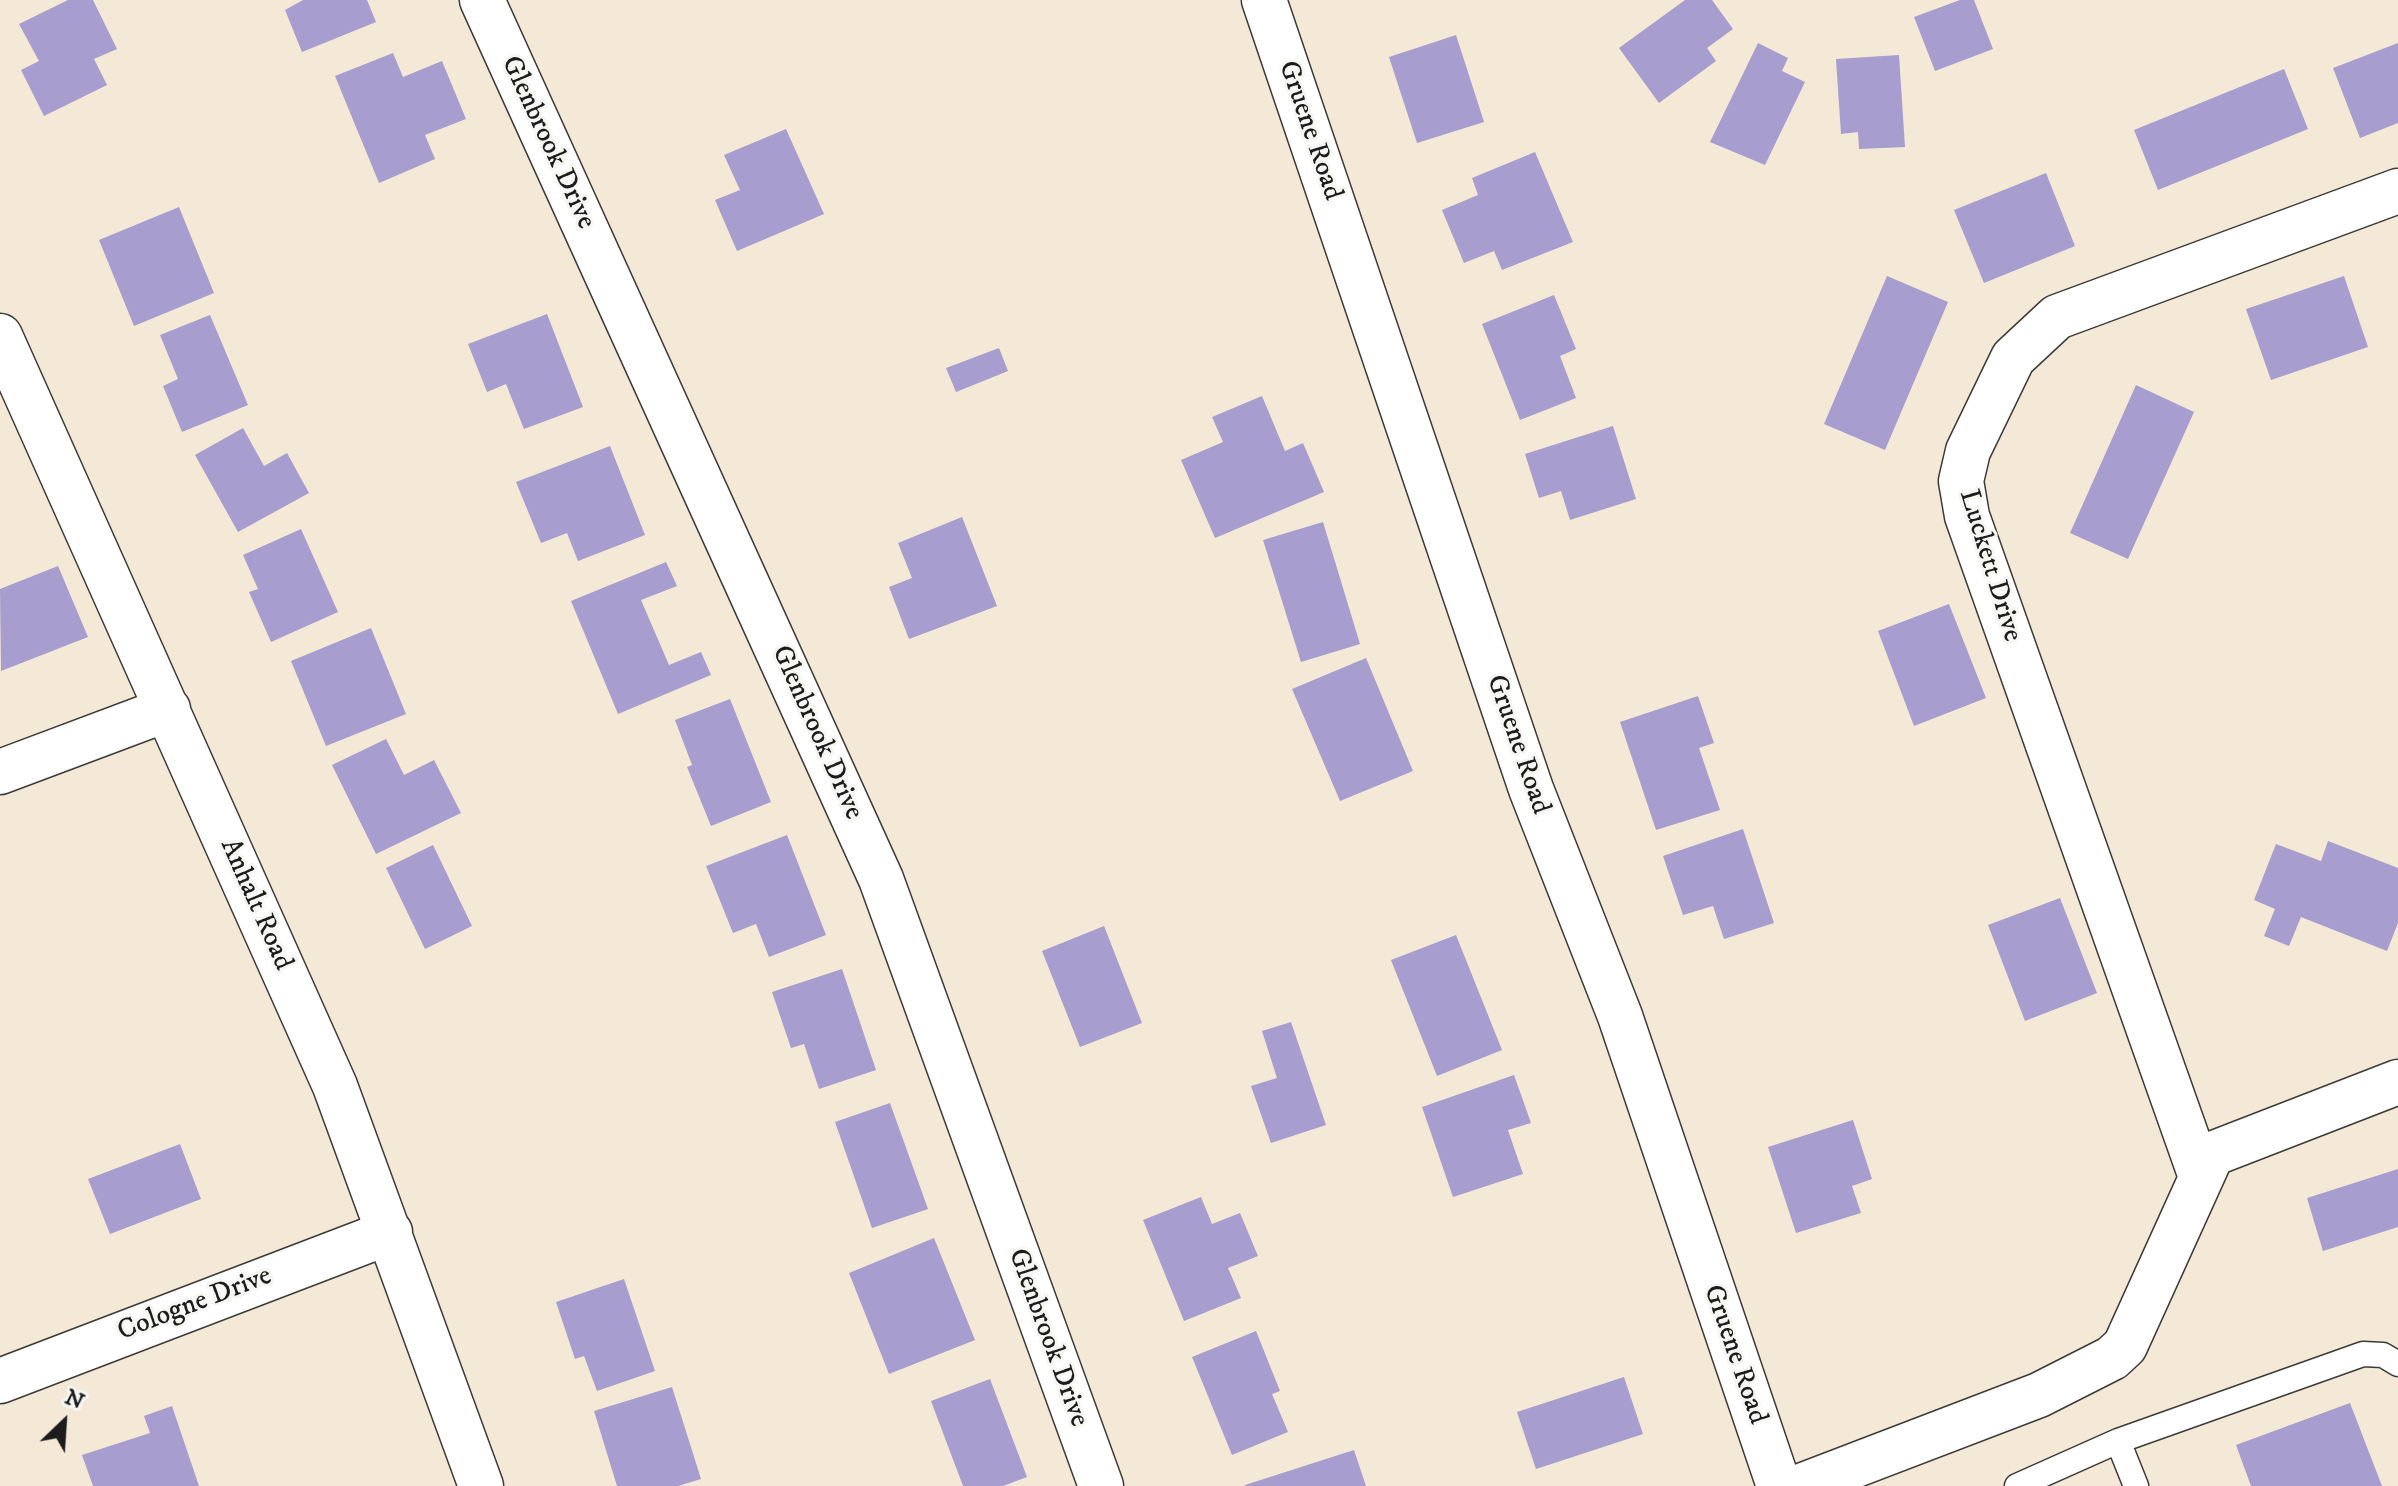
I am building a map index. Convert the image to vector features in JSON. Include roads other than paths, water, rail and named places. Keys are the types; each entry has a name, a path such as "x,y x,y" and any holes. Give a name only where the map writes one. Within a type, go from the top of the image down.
{"street":[{"name":"Glenbrook Drive","path":"482,0 881,879 1101,1486"},
{"name":"Gruene Road","path":"1264,0 1531,789 1620,1016 1779,1486"},
{"name":"Luckett Drive","path":"2201,1177 1967,516 1961,481 1968,451 2013,358 2057,317 2398,191"},
{"name":"Anhalt Road","path":"0,336 335,1086 481,1486"},
{"path":"0,772 168,709"},
{"path":"1801,1486 2039,1395 2112,1358 2125,1346 2212,1154 2398,1082"},
{"name":"Cologne Drive","path":"0,1381 390,1232"}],"lane":[{"path":"2017,1486 2118,1441 2363,1354 2383,1355 2398,1364"},
{"path":"2118,1441 2136,1486"}]}
